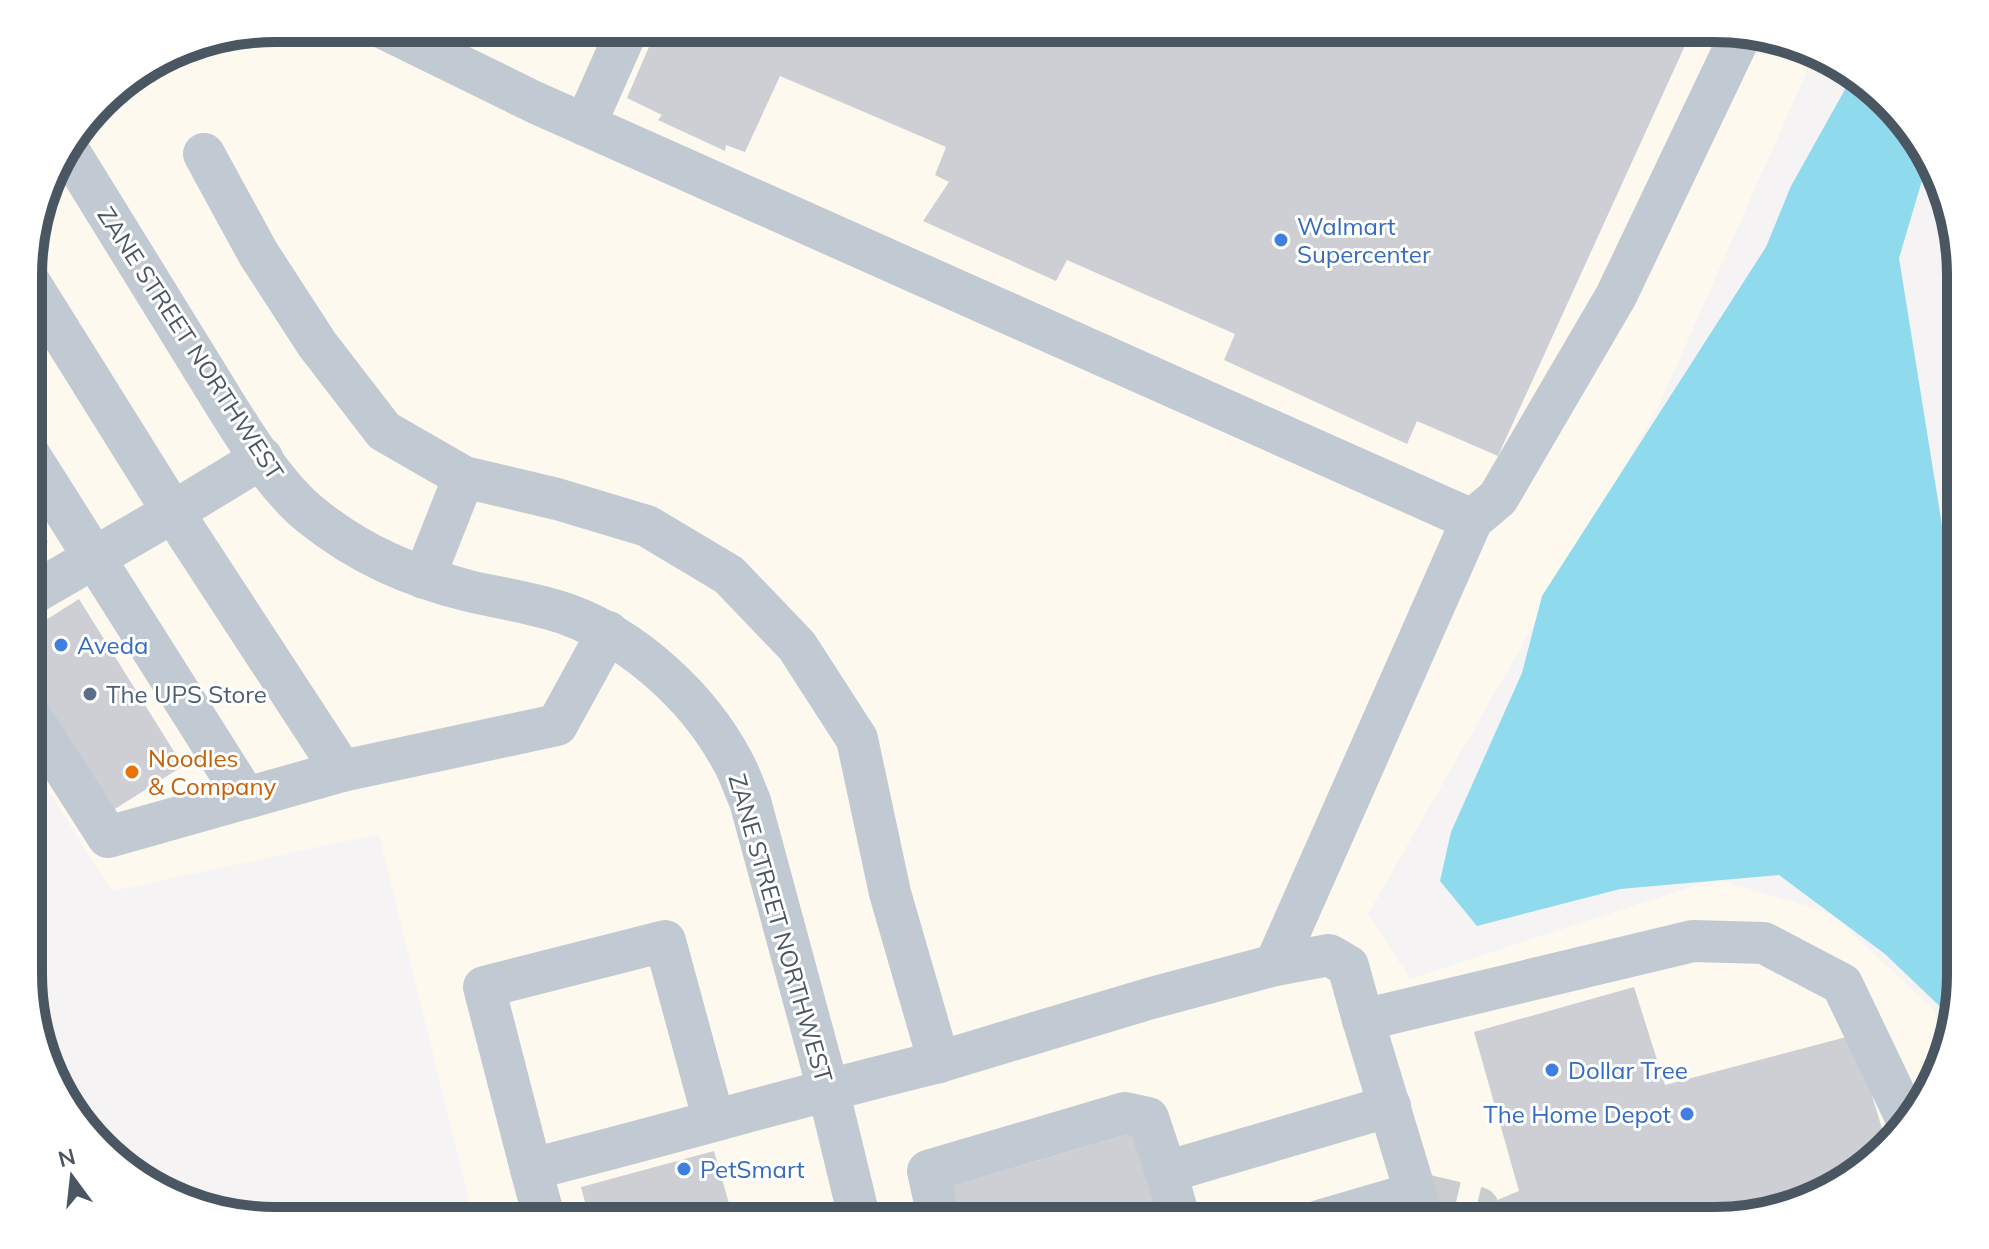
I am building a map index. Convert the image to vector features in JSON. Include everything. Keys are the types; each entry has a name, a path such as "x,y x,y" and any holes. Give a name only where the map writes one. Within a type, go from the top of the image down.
{"street":[{"path":"411,42 585,125 1472,520"},
{"path":"585,125 622,42"},
{"path":"1275,965 1472,520 1498,498 1616,296 1737,44"},
{"path":"204,154 258,253 317,344 384,431 464,477 557,499 647,526 729,575 797,646 857,739 890,893 939,1062"},
{"name":"ZANE STREET NORTHWEST","path":"73,158 233,416 277,480 308,513 357,549 389,565 468,591 568,614 608,632 644,657 677,687 706,720 733,761 750,801 857,1207"},
{"path":"42,317 342,771"},
{"path":"42,588 262,458"},
{"path":"42,475 246,798"},
{"path":"424,578 464,477"},
{"path":"42,734 108,837 342,771 557,725 608,632"},
{"path":"541,1207 484,987 665,941 714,1121"},
{"path":"1363,1020 1693,941 1764,943 1842,984 1903,1111"},
{"path":"531,1169 939,1062 1148,999 1275,965 1329,955 1348,966 1420,1207"},
{"path":"1166,1172 1390,1106"},
{"path":"936,1207 928,1171 1125,1113 1148,1118 1176,1207"}],"shaded area":[{"path":"275,42 1714,42 1774,50 1810,63 1656,412 1368,914 1410,979 1715,879 1830,913 1934,1010 1940,1030 1923,1077 1899,1116 1856,1159 1830,1176 1789,1195 1729,1207 471,1207 379,834 112,891 42,781 42,275 50,215 73,158 90,133 121,100 158,73 215,50"}],"water":[{"path":"1847,84 1879,110 1899,133 1924,175 1899,258 1947,556 1947,989 1944,1010 1885,954 1779,875 1620,889 1477,926 1440,881 1451,832 1522,673 1542,596 1766,247 1791,186"}],"building":[{"name":"Walmart Supercenter","path":"651,42 1687,42 1498,456 1417,421 1407,444 1224,360 1235,334 1067,260 1056,281 923,221 949,182 935,175 946,147 780,76 745,152 726,145 725,151 658,120 662,115 627,98"},
{"path":"42,532 48,542 42,546"},
{"path":"79,599 183,766 107,814 42,709 42,622"},
{"name":"The Home Depot","path":"1634,987 1665,1085 1854,1035 1884,1134 1856,1159 1830,1176 1789,1195 1759,1203 1729,1207 1480,1207 1519,1191 1474,1032"},
{"path":"1138,1131 1160,1207 957,1207 951,1186"},
{"name":"PetSmart","path":"714,1151 730,1207 586,1207 581,1187"}],"tunnel":[{"path":"1415,1193 1474,1207"}],"place":[{"name":"Walmart Supercenter","path":"1281,240"},
{"name":"Aveda","path":"61,645"},
{"name":"The UPS Store","path":"90,694"},
{"name":"Noodles & Company","path":"132,772"},
{"name":"Dollar Tree","path":"1552,1070"},
{"name":"The Home Depot","path":"1687,1114"},
{"name":"PetSmart","path":"684,1169"}]}
